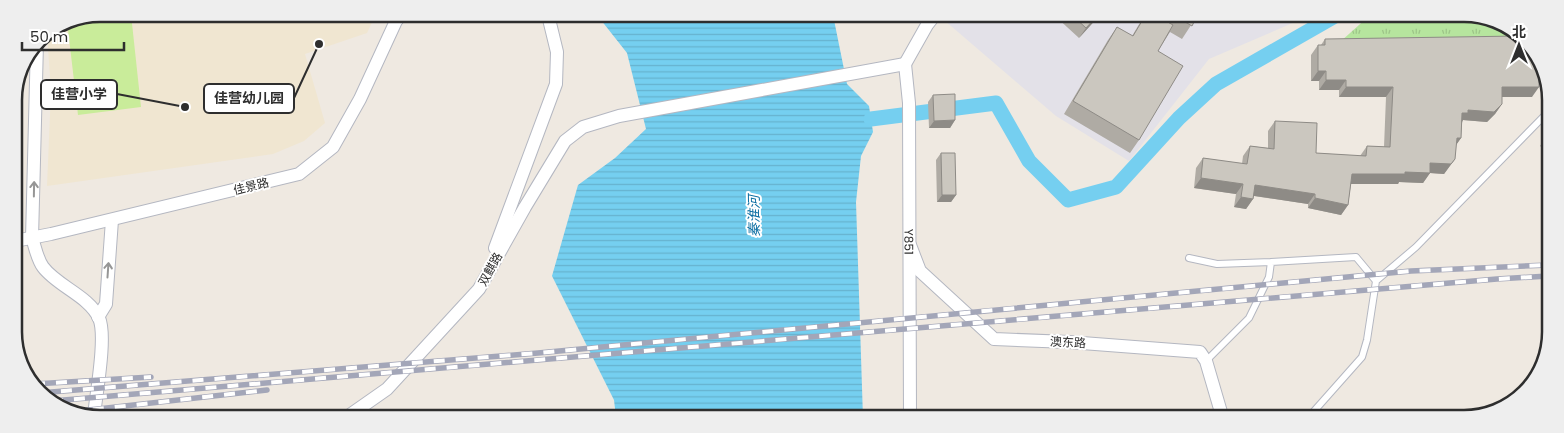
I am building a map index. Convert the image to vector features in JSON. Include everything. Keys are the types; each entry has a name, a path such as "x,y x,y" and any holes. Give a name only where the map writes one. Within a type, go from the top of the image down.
{"street":[{"name":"佳景路","path":"22,240 112,220 299,174 333,147 360,99 396,22"},
{"path":"479,289 556,84 557,52 550,22"},
{"path":"905,64 929,22"},
{"path":"37,56 32,238 42,266 84,301 98,317 102,331 95,410"},
{"name":"双麒路","path":"357,410 387,389 479,289 565,141 583,127 619,116 905,64"},
{"name":"Y851","path":"905,64 909,103 910,410"},
{"path":"98,317 106,304 112,220"},
{"name":"澳东路","path":"910,245 920,271 994,339 1118,345 1200,352 1206,361"},
{"path":"1206,361 1221,410"}],"lane":[{"path":"1315,410 1362,357 1367,340 1376,281 1416,247 1542,117"},
{"path":"1189,258 1217,264 1356,257 1376,281"},
{"path":"1206,361 1248,318 1269,277 1271,262"}],"shaded area":[{"path":"100,22 372,22 367,33 305,54 325,123 304,141 273,154 47,186 51,91 48,43 70,28 85,24"},
{"path":"946,22 1295,22 1209,59 1129,161 1056,116"}],"green space":[{"path":"100,22 132,22 141,107 78,115 68,29"},
{"path":"1362,22 1464,22 1489,27 1511,39 1340,42"}],"water":[{"name":"秦淮河","path":"603,22 834,22 847,84 869,106 873,132 861,156 856,202 863,410 615,410 614,400 552,276 578,185 615,158 646,129 627,53"}],"building":[{"path":"1080,22 1092,22 1086,28"},
{"path":"1141,22 1168,22 1173,25 1158,51 1183,66 1139,140 1073,101 1117,27 1133,36"},
{"path":"1185,22 1194,22 1192,26"},
{"path":"1507,36 1519,45 1525,53 1537,75 1539,87 1502,87 1502,104 1494,112 1468,110 1468,113 1462,113 1461,138 1457,138 1455,159 1451,164 1430,163 1430,173 1352,174 1348,205 1315,198 1315,194 1255,185 1253,199 1241,197 1243,184 1201,178 1203,158 1247,164 1250,146 1274,149 1275,121 1317,123 1316,153 1366,156 1367,146 1390,147 1393,87 1346,87 1346,80 1326,80 1326,71 1318,71 1318,45 1325,45 1325,39"},
{"path":"955,94 955,120 934,121 933,95"},
{"path":"941,153 955,153 956,195 942,195"}],"waterway":[{"path":"871,119 996,103 1029,161 1068,200 1116,187 1179,118 1216,84 1324,22"}],"railway":[{"path":"50,392 538,353 1411,271 1542,265"},
{"path":"61,400 1542,276"},
{"path":"42,384 151,377"},
{"path":"93,410 267,390"}],"place":[{"name":"佳营幼儿园","path":"319,44"},
{"name":"佳营小学","path":"185,107"}]}
